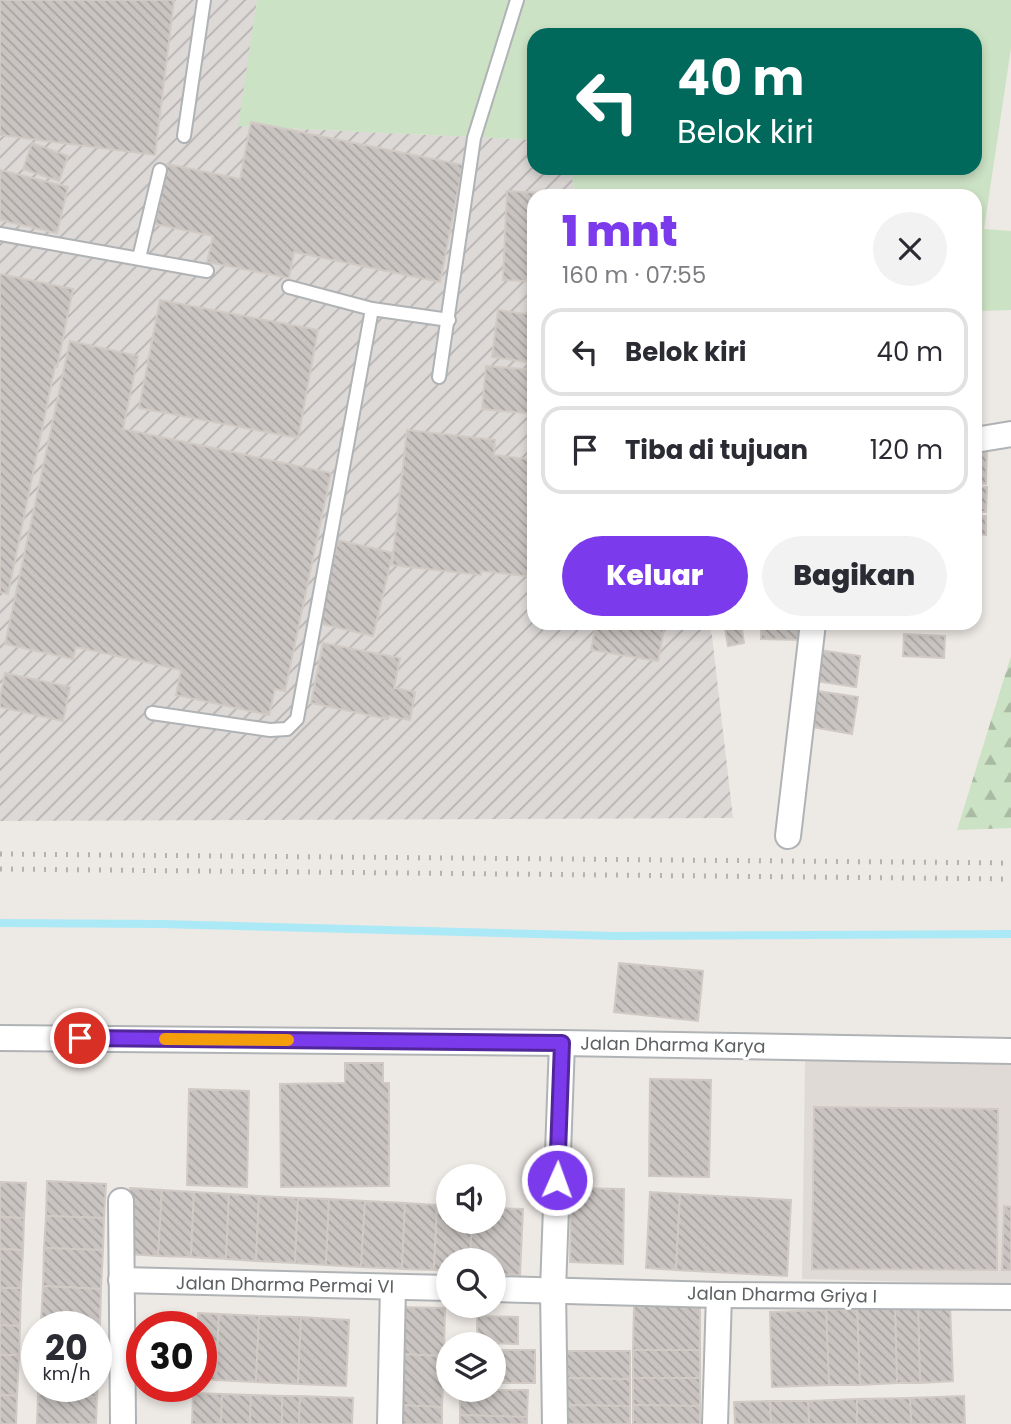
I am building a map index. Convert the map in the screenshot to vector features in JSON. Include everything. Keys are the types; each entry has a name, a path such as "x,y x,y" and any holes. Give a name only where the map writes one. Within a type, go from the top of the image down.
{"street":[{"path":"982,439 1011,434"},
{"path":"788,836 812,630"},
{"name":"Jalan Dharma Karya","path":"0,1038 562,1043 1011,1051"},
{"path":"555,1424 553,1290 562,1043"},
{"path":"121,1201 122,1424"},
{"name":"Jalan Dharma Permai VI","path":"121,1280 436,1289"},
{"path":"390,1424 393,1287"},
{"path":"506,1289 553,1290"},
{"name":"Jalan Dharma Griya I","path":"553,1290 719,1295 1011,1297"},
{"path":"715,1424 719,1295"}],"lane":[{"path":"184,136 204,0"},
{"path":"439,377 474,138 517,0"},
{"path":"139,258 160,170"},
{"path":"0,234 207,271"},
{"path":"289,287 372,309 449,320"},
{"path":"152,713 270,730 287,729 297,719 372,309"}],"shaded area":[{"path":"0,0 257,0 239,126 527,140 527,175 571,175 575,189 527,189 527,630 710,630 733,818 0,821"},
{"path":"805,1061 1011,1062 1011,1284 802,1279"}],"green space":[{"path":"257,0 1011,0 1011,48 984,229 1011,231 1011,310 982,311 982,189 575,189 571,175 982,175 982,28 527,28 527,140 238,126"},
{"path":"1011,656 1011,828 957,830"}],"building":[{"path":"0,0 174,0 155,155 0,135"},
{"path":"251,122 463,165 440,282 294,252 289,278 207,262 213,236 155,224 167,164 240,179"},
{"path":"32,143 68,156 59,181 23,169"},
{"path":"0,170 68,187 57,233 0,220"},
{"path":"507,191 527,192 527,281 503,280"},
{"path":"0,274 73,289 8,594 0,592"},
{"path":"160,300 318,330 298,438 139,408"},
{"path":"498,310 527,314 527,362 492,357"},
{"path":"70,341 138,356 123,429 331,473 285,691 275,689 269,715 176,695 181,670 76,647 73,659 5,644"},
{"path":"486,366 527,369 527,413 482,409"},
{"path":"407,430 495,440 494,455 527,459 527,576 481,571 481,575 392,565"},
{"path":"982,445 987,445 986,484 982,484"},
{"path":"982,487 987,487 986,512 982,512"},
{"path":"982,516 986,516 986,535 982,535"},
{"path":"338,540 393,553 373,636 318,623"},
{"path":"595,630 664,630 658,661 591,650"},
{"path":"725,630 742,630 744,643 728,646"},
{"path":"761,630 802,630 802,640 761,639"},
{"path":"904,634 945,636 944,658 903,656"},
{"path":"323,643 400,658 394,688 415,692 410,720 389,716 388,719 311,703"},
{"path":"813,649 860,656 856,687 809,680"},
{"path":"5,673 70,687 63,721 0,707"},
{"path":"818,691 858,697 852,734 812,727"},
{"path":"619,963 703,971 698,1021 614,1012"},
{"path":"345,1063 383,1063 383,1083 389,1083 389,1186 281,1187 280,1084 345,1083"},
{"path":"650,1079 711,1080 709,1177 649,1176"},
{"path":"189,1089 249,1091 247,1187 187,1185"},
{"path":"814,1107 998,1109 997,1270 812,1269"},
{"path":"47,1181 106,1184 104,1218 46,1216"},
{"path":"0,1182 26,1183 24,1218 0,1217"},
{"path":"130,1188 162,1190 158,1256 127,1254"},
{"path":"571,1188 624,1189 623,1264 570,1262"},
{"path":"162,1190 194,1192 191,1257 158,1256"},
{"path":"194,1192 229,1194 226,1259 191,1257"},
{"path":"650,1192 680,1194 676,1270 646,1268"},
{"path":"229,1194 259,1196 256,1261 226,1259"},
{"path":"680,1194 791,1200 787,1276 676,1270"},
{"path":"259,1196 298,1198 295,1263 256,1261"},
{"path":"298,1198 329,1199 326,1265 295,1263"},
{"path":"329,1199 365,1201 361,1267 326,1265"},
{"path":"365,1201 405,1203 402,1269 361,1267"},
{"path":"405,1203 436,1205 434,1270 402,1269"},
{"path":"1004,1206 1011,1207 1011,1270 1002,1270"},
{"path":"506,1208 523,1209 520,1275 506,1274 506,1248 471,1248 471,1234 506,1234"},
{"path":"46,1216 104,1218 103,1250 44,1248"},
{"path":"0,1217 24,1218 23,1250 0,1249"},
{"path":"436,1227 436,1234 471,1234 471,1248 436,1248 434,1270"},
{"path":"44,1248 103,1250 101,1289 43,1286"},
{"path":"0,1249 23,1250 21,1288 0,1288"},
{"path":"43,1286 101,1289 100,1311 42,1311"},
{"path":"0,1288 21,1288 20,1326 0,1325"},
{"path":"634,1306 700,1306 700,1350 633,1350"},
{"path":"950,1306 953,1381 920,1383 918,1307"},
{"path":"399,1307 436,1308 436,1318 445,1318 444,1332 436,1332 436,1356 398,1354"},
{"path":"918,1307 920,1383 897,1383 895,1308"},
{"path":"895,1308 897,1383 860,1385 857,1309"},
{"path":"857,1309 860,1385 829,1385 826,1310"},
{"path":"826,1310 829,1385 772,1387 770,1312"},
{"path":"217,1314 219,1314 217,1358"},
{"path":"219,1314 259,1316 256,1382 217,1380"},
{"path":"259,1316 301,1317 298,1384 256,1382"},
{"path":"301,1317 349,1320 346,1386 298,1384"},
{"path":"518,1317 518,1344 506,1344 506,1332 477,1332 477,1318"},
{"path":"0,1325 20,1326 19,1355 0,1355"},
{"path":"506,1350 535,1350 535,1383 506,1383"},
{"path":"633,1350 700,1350 700,1378 633,1378"},
{"path":"563,1351 630,1351 630,1379 563,1378"},
{"path":"398,1354 436,1356 436,1402 442,1402 442,1407 396,1405"},
{"path":"0,1355 19,1355 17,1396 0,1395"},
{"path":"563,1378 630,1379 630,1406 563,1405"},
{"path":"633,1378 700,1378 700,1406 633,1405"},
{"path":"506,1390 528,1390 527,1417 460,1415 460,1402 506,1402"},
{"path":"217,1394 222,1394 221,1424 192,1424 193,1402 217,1402"},
{"path":"222,1394 251,1395 250,1424 221,1424"},
{"path":"0,1395 17,1396 16,1424 0,1424"},
{"path":"251,1395 282,1396 282,1424 250,1424"},
{"path":"282,1396 300,1396 299,1424 282,1424"},
{"path":"300,1396 353,1398 352,1424 299,1424"},
{"path":"964,1396 965,1424 911,1424 910,1398"},
{"path":"910,1398 911,1424 857,1424 857,1399"},
{"path":"857,1399 857,1424 809,1424 808,1401"},
{"path":"770,1401 771,1424 735,1424 734,1402"},
{"path":"770,1401 808,1401 809,1424 771,1424"},
{"path":"38,1402 97,1402 96,1424 37,1424"},
{"path":"396,1405 442,1407 442,1424 396,1424"},
{"path":"563,1405 630,1406 630,1424 563,1424"},
{"path":"633,1405 700,1406 700,1424 633,1424"},
{"path":"460,1415 527,1417 527,1424 460,1424"}],"waterway":[{"path":"0,923 161,924 616,936 1011,934"}],"railway":[{"path":"0,854 1011,863"},
{"path":"0,869 1011,879"}],"slow traffic":[{"path":"165,1039 288,1040"}],"route":[{"path":"80,1038 562,1043 557,1180"}]}
